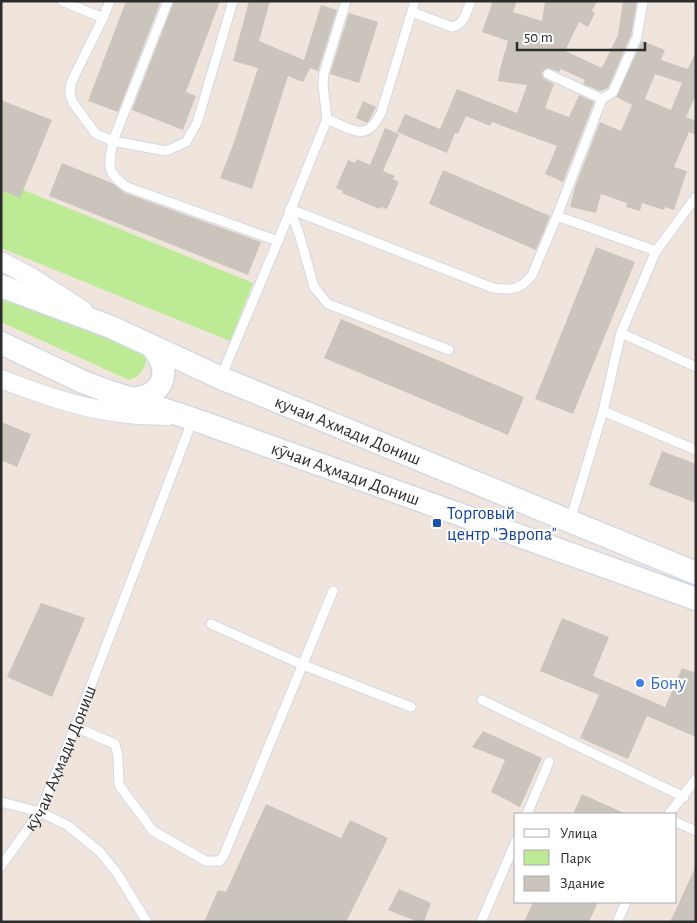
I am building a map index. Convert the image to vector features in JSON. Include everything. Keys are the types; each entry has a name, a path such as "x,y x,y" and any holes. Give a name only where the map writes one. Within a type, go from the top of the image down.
{"street":[{"path":"1,261 33,278 111,327"},
{"name":"кучаи Ахмади Дониш","path":"1,286 111,327 221,378 696,573"},
{"name":"кӯчаи Аҳмади Дониш","path":"1,343 80,381 188,417 696,600"},
{"path":"131,399 144,398 155,392 162,381 164,369 160,357 152,347"},
{"path":"1,379 66,402 97,410 130,415 188,417"}],"lane":[{"path":"62,1 103,18"},
{"path":"110,1 71,84 70,94 73,103 96,134 113,141 166,151 186,142 197,124 233,1"},
{"path":"168,1 113,141 109,168 115,179 126,187 278,241"},
{"path":"221,378 327,119 323,85 324,73 346,1"},
{"path":"327,119 361,133 369,131 376,124 415,1"},
{"path":"412,12 452,27 458,26 463,22 471,1"},
{"path":"290,209 494,288 510,290 520,287 532,275 602,99 613,92 638,37 643,1"},
{"path":"548,74 602,99"},
{"path":"570,521 603,411 621,334 656,251 696,197"},
{"path":"290,209 314,288 328,304 450,350"},
{"path":"557,216 656,251"},
{"path":"621,334 696,367"},
{"path":"603,411 696,450"},
{"name":"кӯчаи Аҳмади Дониш","path":"1,866 40,812 76,727 188,417"},
{"path":"76,727 115,744 118,756 119,784 153,831 206,861 220,861 333,591"},
{"path":"211,624 303,665 411,707"},
{"path":"482,700 684,797"},
{"path":"527,813 549,762"},
{"path":"670,813 696,779"},
{"path":"1,802 40,812 67,825 100,852 118,873 147,922"},
{"path":"677,822 696,830"},
{"path":"481,922 514,845"},
{"path":"617,922 626,903"}],"green space":[{"path":"1,181 253,283 230,341 1,248"},
{"path":"1,300 140,345 147,358 144,366 136,377 129,380 1,322"}],"building":[{"path":"126,1 161,1 118,112 88,101"},
{"path":"174,1 220,1 186,92 196,96 183,130 132,110"},
{"path":"249,1 270,1 259,41 304,60 321,5 337,10 318,71 310,68 303,82 288,76 252,189 220,178 233,145 258,68 233,61"},
{"path":"493,1 517,1 513,12 542,21 545,1 597,1 592,11 595,13 588,27 579,22 565,51 602,68 618,35 623,1 637,1 631,35 608,88 600,91 583,84 585,80 561,69 559,72 548,68 542,72 543,78 554,84 545,108 569,117 579,95 594,102 563,182 545,174 557,146 492,122 490,126 466,116 458,134 455,133 447,153 397,132 405,114 440,129 457,89 517,113 527,85 498,81 508,41 482,32"},
{"path":"349,13 378,22 359,83 330,74"},
{"path":"642,41 665,50 661,60 688,69 696,51 696,95 686,117 696,121 696,135 689,132 674,167 687,171 674,210 665,207 664,210 642,203 640,211 626,207 627,203 601,194 596,213 570,207 575,187 600,122 621,131 632,105 616,97","holes":["655,74 682,83 671,110 645,99"]},
{"path":"1,100 52,120 20,198 1,190"},
{"path":"363,101 376,107 367,123 356,118"},
{"path":"385,128 399,134 383,171 395,176 393,179 399,182 387,209 381,207 379,209 342,193 343,191 336,188 348,160 355,163 357,159 370,165"},
{"path":"62,163 112,183 125,193 261,242 248,275 49,196"},
{"path":"443,170 550,216 536,250 429,204"},
{"path":"596,247 635,262 573,414 535,399"},
{"path":"341,319 524,397 508,435 324,358"},
{"path":"1,422 31,434 17,467 1,460"},
{"path":"662,451 696,464 696,503 649,485"},
{"path":"41,603 85,618 52,697 7,677"},
{"path":"562,618 609,637 593,676 665,707 682,668 696,673 696,737 647,716 628,759 580,738 599,695 540,671"},
{"path":"483,731 542,758 520,807 491,792 505,760 472,747"},
{"path":"582,794 624,813 573,813"},
{"path":"266,804 341,838 350,820 388,838 346,922 204,922 218,890 226,892"},
{"path":"696,866 696,922 670,922"},
{"path":"399,889 431,903 424,922 418,922 388,910"},
{"path":"533,903 598,903 589,922 524,922"}],"place":[{"name":"Торговый центр \"Эвропа\"","path":"437,523"},
{"name":"Бону","path":"640,683"}]}
